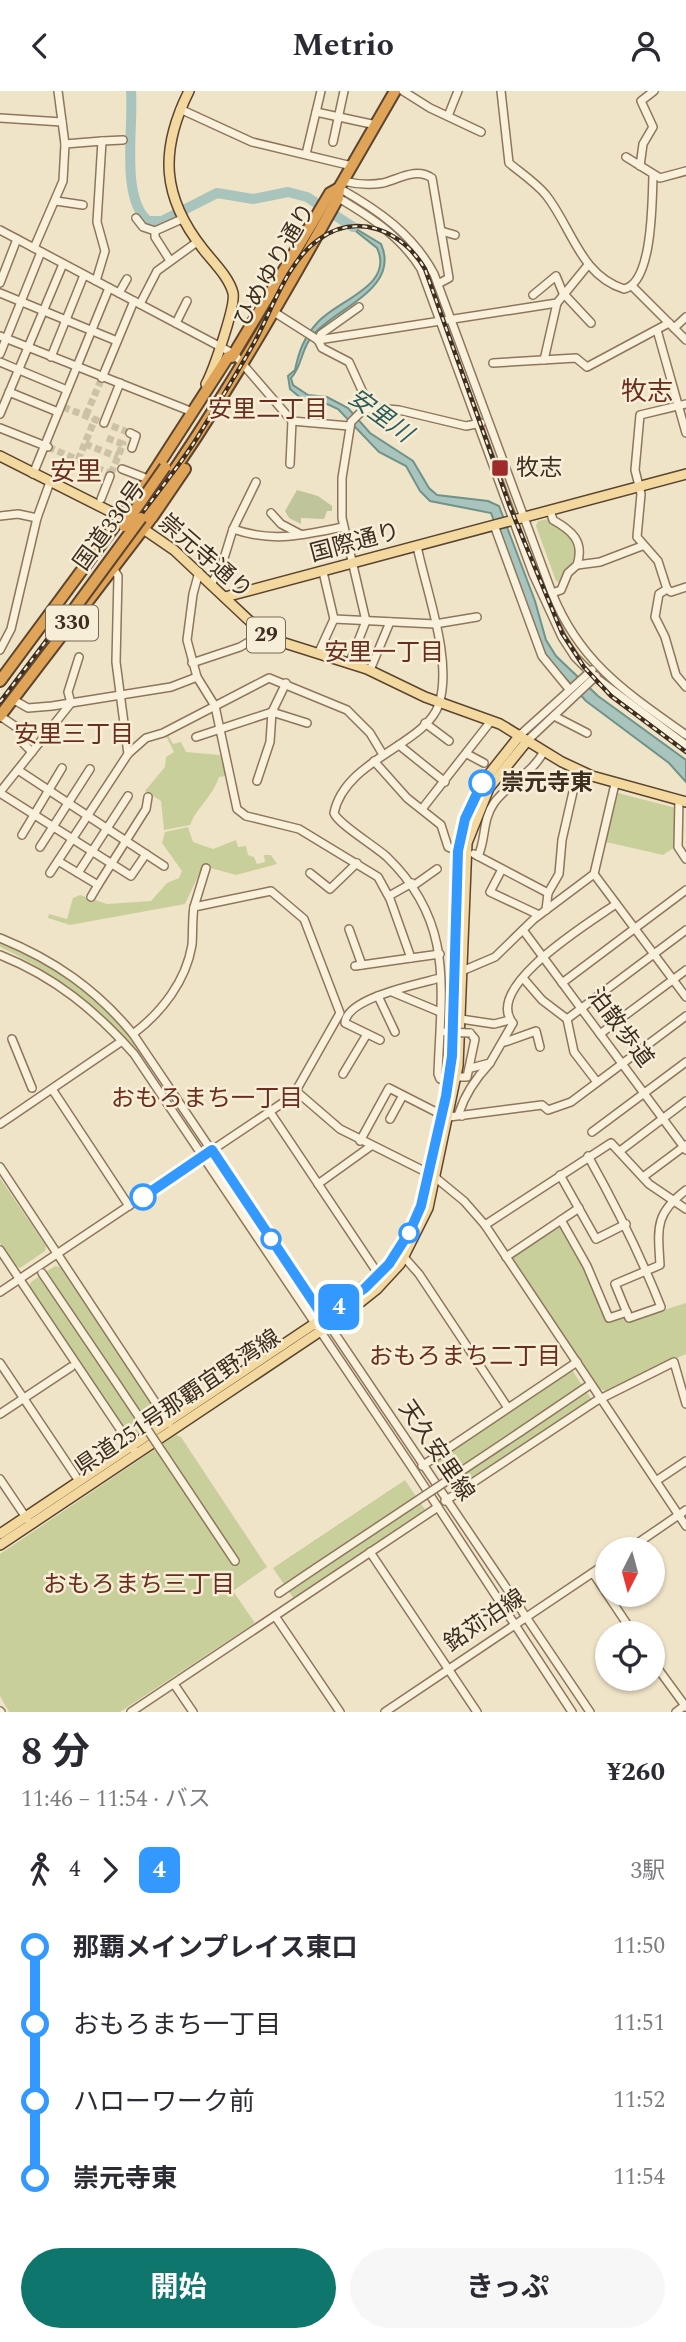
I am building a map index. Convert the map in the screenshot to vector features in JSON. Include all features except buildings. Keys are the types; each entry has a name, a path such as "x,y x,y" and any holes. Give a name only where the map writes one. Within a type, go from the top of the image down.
{"highway":[{"name":"ひめゆり通り","path":"243,362 274,312 334,195 396,91"},
{"name":"ひめゆり通り","path":"234,354 322,217"},
{"name":"国道330号","path":"165,469 234,354"},
{"name":"国道330号","path":"0,707 165,469 243,362"},
{"name":"330","path":"0,716 143,529 220,415 243,371 243,362"},
{"name":"330","path":"0,681 122,518 165,469"},
{"name":"国道330号","path":"0,690 51,632"}],"main road":[{"path":"165,469 190,411 211,373 218,344 232,313 232,290 182,218 176,207 169,176 180,109 189,91"},
{"name":"29","path":"0,456 122,518"},
{"path":"509,521 686,474"},
{"name":"崇元寺通り","path":"122,518 143,529 200,572 264,633 292,648 350,662 440,703 491,721 578,770 615,784 682,801"},
{"name":"国際通り","path":"225,597 509,521"},
{"name":"県道251号那覇宜野湾線","path":"453,1079 465,819 490,770 524,738"},
{"name":"県道251号那覇宜野湾線","path":"0,1534 28,1520 377,1289 404,1257 423,1221 453,1079 461,1019 462,852"},
{"name":"県道251号那覇宜野湾線","path":"327,1321 379,1275 410,1231 432,1175"},
{"name":"県道251号那覇宜野湾線","path":"0,1545 79,1481 134,1450"}],"street":[{"path":"0,354 3,337 21,302 63,181 65,145 58,91"},
{"path":"306,154 321,91"},
{"path":"333,142 344,91"},
{"path":"403,91 481,132"},
{"path":"448,116 458,91"},
{"path":"501,91 509,163 544,192 588,265 620,288 632,286"},
{"path":"640,166 643,144 653,127 641,101 654,91"},
{"path":"180,109 252,142 352,166"},
{"path":"316,112 376,125"},
{"path":"0,118 62,122"},
{"path":"65,145 123,140"},
{"path":"96,281 105,251 101,222 102,141"},
{"path":"626,157 653,176 666,178 686,171"},
{"path":"334,195 382,183 401,175 427,175 432,178 449,278 438,284"},
{"path":"632,286 646,260 653,176"},
{"path":"334,195 385,217 407,236 426,260 438,284 552,593 573,637 599,668 686,735"},
{"path":"334,195 387,230 410,253 425,276 479,424 509,521 554,623 585,674 686,745"},
{"path":"56,201 83,205"},
{"path":"136,218 143,227 155,231 182,218"},
{"path":"0,230 234,354 292,421 290,464"},
{"path":"155,231 155,237 169,259"},
{"path":"441,231 455,235"},
{"path":"0,283 17,239"},
{"path":"102,378 117,341 157,271 169,259 197,241"},
{"path":"1,411 63,264"},
{"path":"544,360 557,303 588,265"},
{"path":"51,357 84,275"},
{"path":"533,295 556,276 563,293 591,323"},
{"path":"119,293 127,279"},
{"path":"632,286 686,340"},
{"path":"33,474 109,288"},
{"path":"0,293 117,341"},
{"path":"176,323 187,301"},
{"path":"316,340 557,303"},
{"path":"316,340 359,307"},
{"path":"274,312 316,340 322,348 349,362 370,408"},
{"path":"493,363 576,358 587,367 686,317"},
{"path":"657,330 682,405 686,433"},
{"path":"3,337 190,411"},
{"path":"0,362 67,390"},
{"path":"104,423 120,383"},
{"path":"9,392 61,408"},
{"path":"682,405 640,415 635,470 639,486 637,537 642,546 658,561 667,589 671,592 686,587"},
{"path":"350,662 366,621 343,527 341,495 349,427 357,414 370,408 400,410 466,426 489,420"},
{"path":"292,421 349,427"},
{"path":"0,428 46,447"},
{"path":"130,433 136,436 132,448"},
{"path":"122,468 142,477"},
{"path":"101,499 110,476"},
{"path":"0,650 37,518 50,482"},
{"path":"212,584 221,568 233,529 256,482"},
{"path":"550,510 553,520 574,534 580,549 577,565"},
{"path":"271,513 281,524 300,534"},
{"path":"0,516 18,514 37,518"},
{"path":"495,525 542,656 572,690"},
{"path":"233,529 257,537 276,539 343,527"},
{"path":"417,546 442,662 440,703 425,723 399,745 382,753 340,796 334,816 372,842 413,884 432,922 440,954 442,1032 438,1075 440,1079 467,1077 471,1068 475,1037 470,1033 442,1032"},
{"path":"552,593 561,590 568,573 577,565 600,562 642,546"},
{"path":"113,568 118,576 118,696 128,754"},
{"path":"200,572 193,594 187,640 197,677 215,706 239,812 299,829 378,877 389,896 411,958"},
{"path":"318,654 334,619 323,572"},
{"path":"667,589 658,596 655,617 665,637 676,675 686,687"},
{"path":"334,619 435,624 477,617"},
{"path":"370,670 390,622"},
{"path":"192,663 240,647 264,633"},
{"path":"71,703 68,692 79,657"},
{"path":"524,738 554,716 585,674 599,668"},
{"path":"524,738 572,690 592,680 599,668"},
{"path":"14,700 32,708 171,687 197,677"},
{"path":"50,873 128,754 146,738 163,733 270,678 347,710 370,733 382,753"},
{"path":"257,781 270,742 272,712 286,683"},
{"path":"71,703 0,793 131,876 146,854"},
{"path":"196,737 272,712 307,723"},
{"path":"0,716 22,731 23,743 32,752"},
{"path":"554,716 587,733"},
{"path":"422,809 491,721"},
{"path":"425,723 449,741"},
{"path":"399,745 445,782"},
{"path":"478,856 483,829 495,801 528,771 544,751"},
{"path":"467,754 484,764"},
{"path":"374,761 407,798 443,828 448,847 478,856 501,871 548,893"},
{"path":"22,835 62,768"},
{"path":"40,846 90,769"},
{"path":"542,913 548,893 559,874 562,840 578,770"},
{"path":"18,771 164,866"},
{"path":"462,971 495,957 542,913 594,874 615,784"},
{"path":"78,873 128,796"},
{"path":"91,897 146,809 148,797"},
{"path":"682,801 678,847 686,859"},
{"path":"58,861 98,885"},
{"path":"310,873 330,889 357,863"},
{"path":"133,1034 166,1002 182,976 191,946 194,907 206,868"},
{"path":"389,896 437,869"},
{"path":"501,871 490,892 542,913"},
{"path":"594,874 686,997"},
{"path":"562,983 686,890"},
{"path":"0,1292 270,1112 296,1091 340,1013 304,919 271,891 194,907"},
{"path":"463,1116 459,1113 475,1079 505,1042 513,1023 507,1006 509,995 543,958 616,904"},
{"path":"349,929 358,966 440,954"},
{"name":"泊散歩道","path":"523,930 685,1147"},
{"path":"567,1019 686,930"},
{"name":"天久安里線","path":"0,938 65,970 105,1002 133,1034 445,1501 590,1712"},
{"name":"天久安里線","path":"0,955 43,975 68,991 100,1017 122,1041 318,1327 572,1712"},
{"path":"600,1034 686,969"},
{"path":"380,1040 348,1025 344,1019 349,1011 366,1000 440,978"},
{"path":"523,978 536,995 567,1019 574,1052 597,1082"},
{"path":"391,992 440,1012"},
{"path":"378,996 395,1032"},
{"path":"360,1141 389,1088 402,1097 446,1116 542,1105 548,1110 571,1102 686,1016"},
{"path":"461,1019 494,1024 510,1020"},
{"path":"505,1042 536,1031 540,1047"},
{"path":"343,1074 367,1034"},
{"path":"12,1039 32,1088"},
{"path":"0,1124 122,1041"},
{"path":"592,1132 686,1062"},
{"path":"471,1068 490,1063"},
{"path":"52,1089 129,1206"},
{"path":"296,1091 330,1123 360,1141 432,1175 464,1201 485,1225 656,1481 682,1513 686,1526"},
{"path":"390,1119 402,1097"},
{"path":"620,1151 686,1101"},
{"path":"270,1112 379,1275"},
{"path":"485,1225 608,1143 613,1143 643,1177 686,1209"},
{"path":"318,1184 371,1146"},
{"path":"643,1177 685,1147"},
{"path":"588,1156 626,1224 647,1271 661,1307 629,1318 615,1284 647,1271 660,1265 659,1223 673,1200 686,1190"},
{"path":"0,1167 171,1425"},
{"path":"560,1175 596,1239 626,1224"},
{"path":"506,1257 579,1208"},
{"path":"561,1220 587,1266 608,1318 627,1312"},
{"path":"0,1250 134,1450"},
{"path":"404,1257 419,1274 508,1408"},
{"path":"42,1273 234,1561"},
{"path":"422,1466 577,1362"},
{"path":"445,1501 600,1398 674,1362 686,1404"},
{"path":"0,1363 79,1481"},
{"path":"0,1413 71,1367"},
{"path":"279,1593 589,1386"},
{"path":"656,1481 686,1461"},
{"path":"0,1479 28,1520"},
{"path":"131,1712 438,1507"},
{"path":"647,1537 682,1513"},
{"path":"370,1552 473,1711"},
{"path":"593,1573 625,1621"},
{"name":"銘苅泊線","path":"385,1712 593,1573"},
{"path":"275,1616 340,1712"},
{"path":"665,1679 685,1707 676,1712"},
{"path":"174,1684 193,1712"}],"green space":[{"path":"297,490 318,496 332,506 332,511 327,511 324,519 301,518 301,524 289,518 285,511"},
{"path":"548,519 573,538 577,553 561,583 556,581 536,526 538,521"},
{"path":"168,735 173,744 181,742 186,752 220,755 226,776 219,777 190,825 164,830 161,801 145,791 165,767 166,757 174,752 166,736"},
{"path":"618,793 676,808 675,847 663,855 606,842"},
{"path":"188,827 193,842 213,849 236,840 238,847 246,846 248,855 254,857 257,864 265,862 264,855 271,855 277,864 236,875 203,866 185,904 70,925 48,918 49,914 67,919 73,898 80,895 107,904 151,901 167,883 179,878 182,871 162,843 165,832"},
{"path":"0,942 63,974 101,1003 131,1038 143,1059 78,995 41,969 0,947"},
{"path":"0,1178 46,1246 45,1251 20,1268 0,1243"},
{"path":"561,1226 585,1266 608,1321 625,1314 629,1321 686,1303 686,1354 606,1391 600,1389 512,1259"},
{"path":"55,1266 60,1267 159,1415 158,1419 134,1437 129,1435 29,1287 31,1282"},
{"path":"572,1370 592,1400 454,1491 435,1461"},
{"path":"176,1435 181,1437 267,1567 233,1591 255,1623 120,1712 9,1712 0,1696 0,1554"},
{"path":"405,1480 426,1511 294,1599 273,1568"}],"water":[{"path":"343,221 381,244 385,260 382,273 374,286 363,296 312,336 297,369 291,378 293,385 308,395 327,397 348,408 370,433 413,461 429,488 437,495 488,501 499,506 535,601 546,640 556,656 598,696 686,760 686,782 669,763 586,701 546,657 491,513 430,501 420,491 406,466 379,452 338,409 323,402 302,399 290,389 288,376 295,370 309,333 327,314 361,291 378,273 380,261 377,248"}],"waterway":[{"name":"安里川","path":"131,91 131,179 139,210 148,221 162,221 217,193 253,199 288,192 307,197 353,227"}],"tunnel":[{"path":"86,415 101,380"},
{"path":"63,407 130,433"},
{"path":"78,460 95,419"},
{"path":"107,438 123,444 110,476"},
{"path":"85,444 118,457"},
{"path":"48,447 111,474"}],"railway":[{"path":"0,702 190,449 247,355 297,261 307,249 333,231 363,226 392,235 416,256 425,269 510,507 562,633 584,667 611,696 686,752"}],"bus line":[{"name":"4","path":"143,1197 212,1150 324,1318 365,1288 389,1264 398,1253 421,1206 446,1096 452,1056 458,851 465,819 482,783"}],"place":[{"name":"牧志","path":"500,468"},
{"name":"崇元寺東","path":"482,783"}],"district":[{"name":"牧志","path":"647,392"},
{"name":"安里二丁目","path":"268,410"},
{"name":"安里","path":"76,472"},
{"name":"安里一丁目","path":"384,653"},
{"name":"安里三丁目","path":"74,735"},
{"name":"おもろまち一丁目","path":"207,1099"},
{"name":"おもろまち二丁目","path":"465,1357"},
{"name":"おもろまち三丁目","path":"139,1585"}]}
